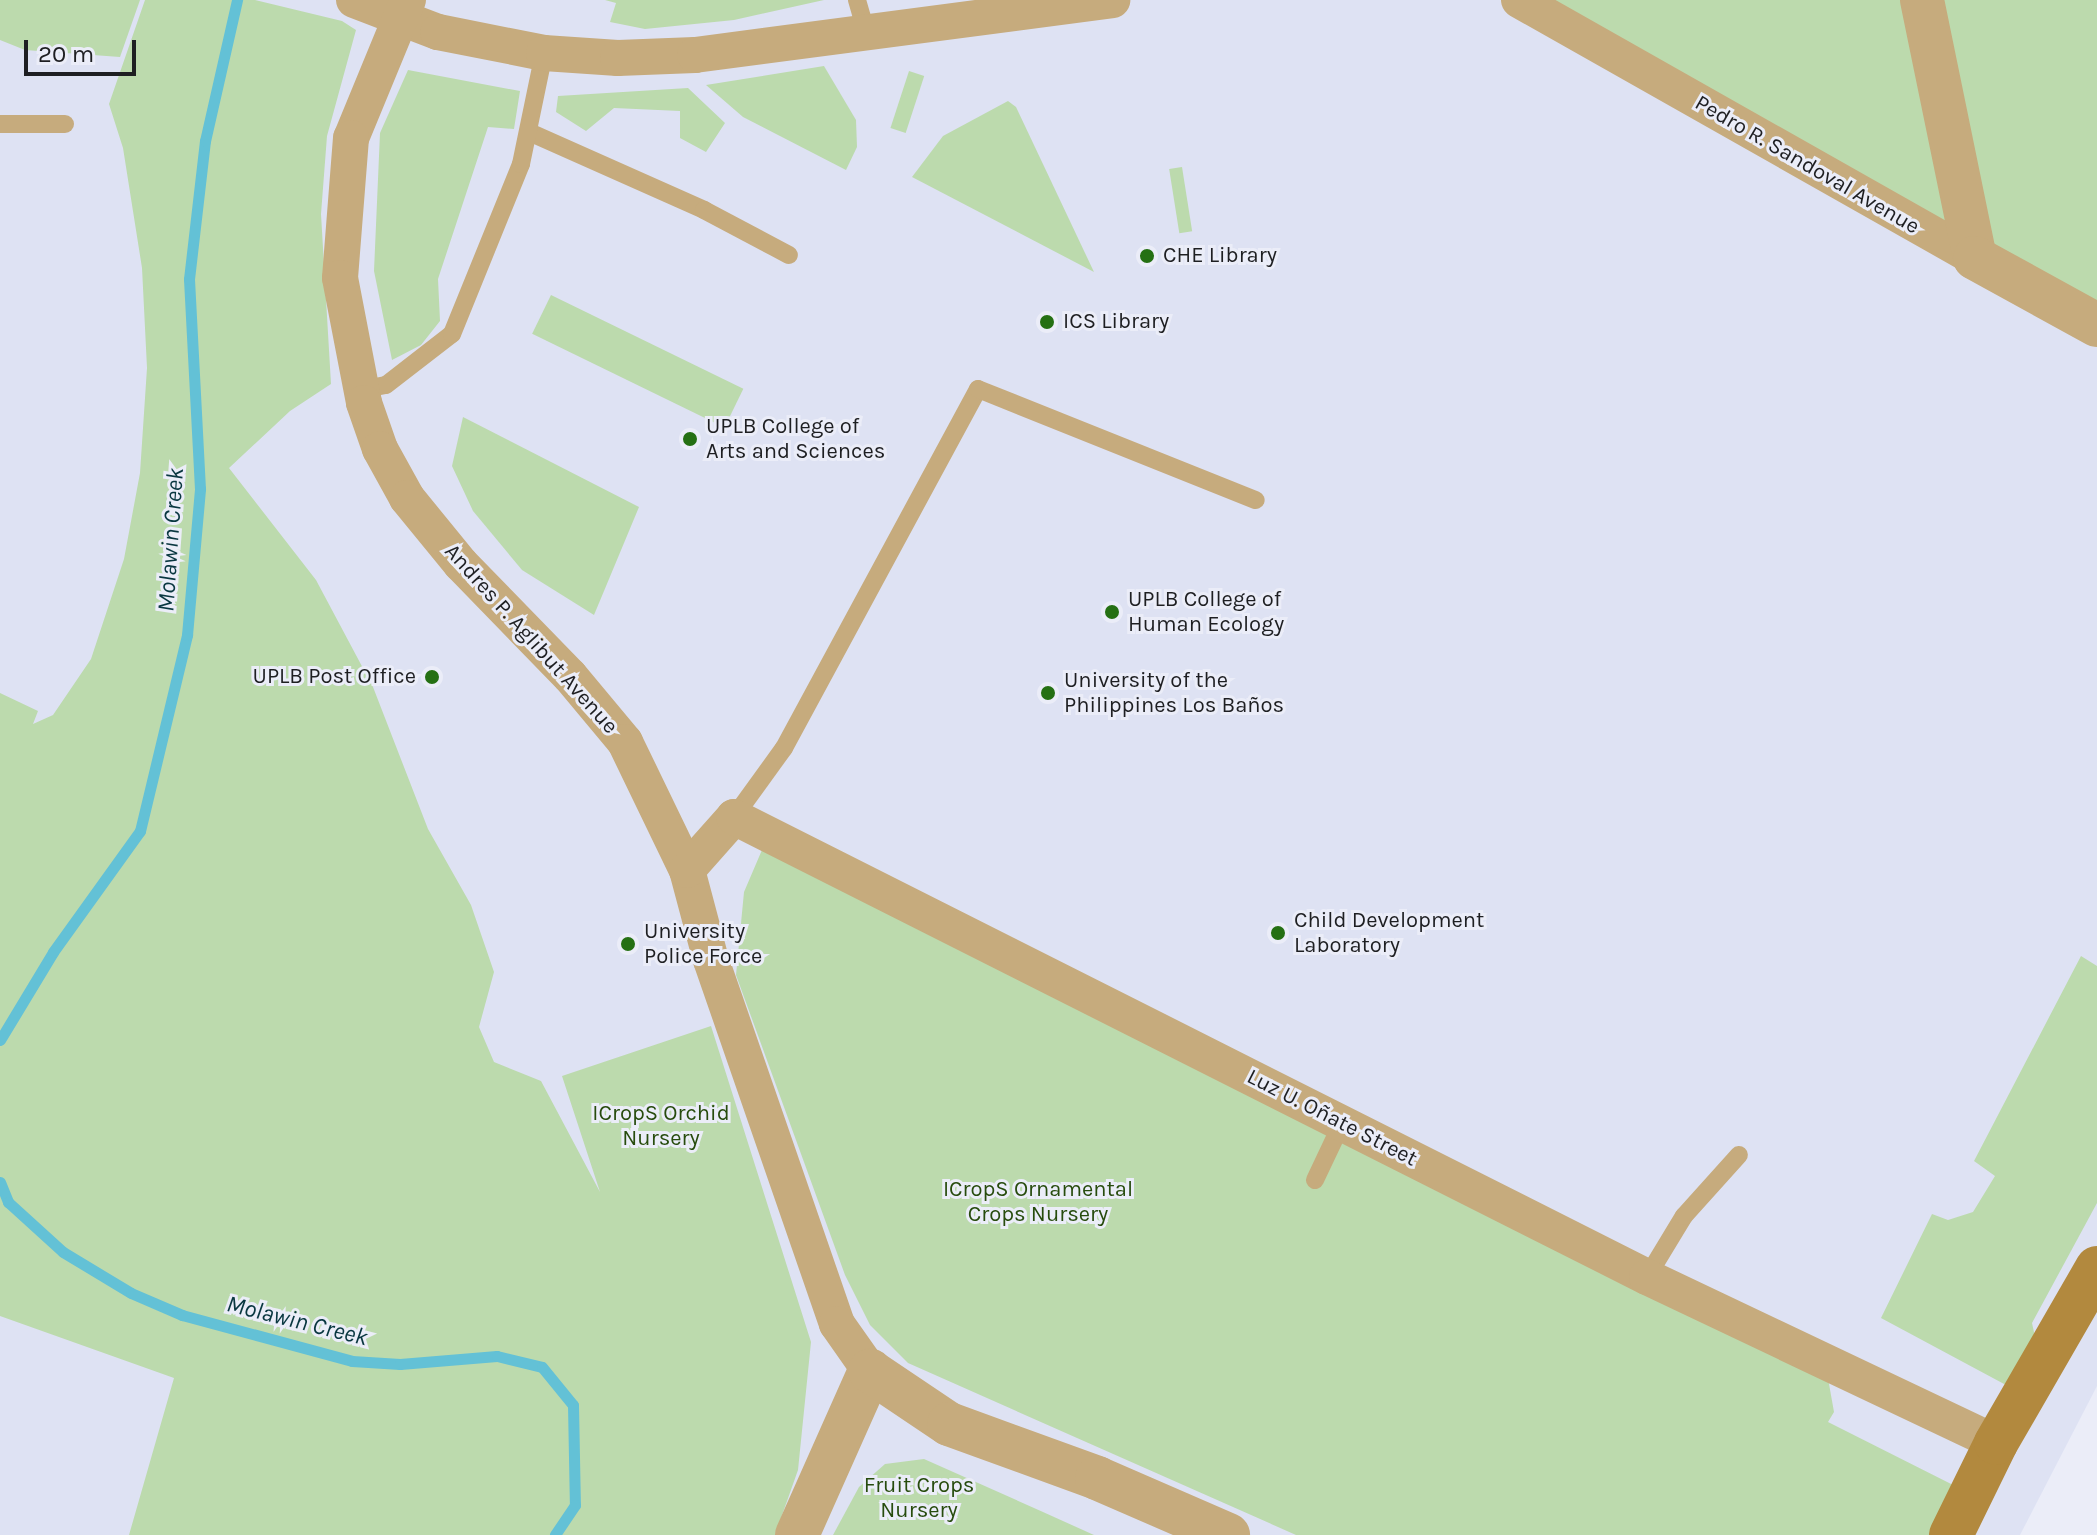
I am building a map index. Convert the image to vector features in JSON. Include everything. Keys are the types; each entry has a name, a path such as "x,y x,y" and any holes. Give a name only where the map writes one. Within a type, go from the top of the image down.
{"main road":[{"path":"1951,1535 1996,1443 2097,1268"}],"street":[{"path":"354,0 404,9 438,32 544,53 695,55 861,16 1112,0"},
{"name":"Pedro R. Sandoval Avenue","path":"1519,0 2097,325"},
{"path":"1922,0 1975,258"},
{"name":"Andres P. Aglibut Avenue","path":"404,9 349,154 340,278 360,390 380,449 407,498 625,742 687,870 711,960 837,1324 870,1371"},
{"path":"687,870 734,817"},
{"name":"Luz U. Oñate Street","path":"734,817 1647,1277 1996,1443"},
{"path":"797,1535 870,1371 949,1424 1097,1478 1228,1535"}],"lane":[{"path":"360,390 386,385 452,334 476,283 529,132 544,53"},
{"path":"0,124 65,124"},
{"path":"529,132 704,210 789,255"},
{"path":"734,817 784,748 978,389 1256,500"},
{"path":"1315,1180 1341,1125"},
{"path":"1647,1277 1684,1216 1739,1155"}],"shaded area":[{"name":"University of the Philippines Los Baños","path":"0,0 2097,0 2097,1386 2020,1535 0,1535"}],"green space":[{"path":"0,0 140,0 120,57 25,50 0,40"},
{"name":"ICropS Orchid Nursery","path":"145,0 255,0 342,21 356,30 327,136 321,214 331,384 290,411 229,468 316,580 373,687 428,829 471,905 494,972 479,1027 494,1062 541,1081 600,1192 562,1076 711,1026 811,1342 798,1470 775,1535 129,1535 174,1378 0,1316 0,693 38,711 33,724 53,715 91,659 124,559 140,473 147,368 142,268 123,148 109,104"},
{"path":"605,0 824,0 734,20 645,29 610,22 616,3"},
{"path":"1528,0 2097,0 2097,318"},
{"path":"824,66 856,120 857,147 846,170 743,117 706,85"},
{"path":"408,70 520,91 514,129 488,127 438,279 440,321 421,345 392,360 374,271 380,133"},
{"path":"909,71 924,76 906,133 890,128"},
{"path":"688,88 725,123 706,152 680,138 680,111 614,108 586,131 556,112 558,96"},
{"path":"1008,101 1016,107 1094,272 912,177 943,136"},
{"path":"1182,167 1192,231 1179,233 1169,169"},
{"path":"551,295 743,389 724,427 532,334"},
{"path":"463,417 639,507 594,615 522,570 473,511 452,466"},
{"name":"ICropS Ornamental Crops Nursery","path":"765,843 1826,1367 1834,1412 1828,1422 1969,1493 1946,1535 1296,1535 908,1363 870,1325 845,1275 736,975 744,892"},
{"path":"2081,956 2097,966 2097,1203 2032,1323 2039,1355 2019,1392 1881,1318 1932,1214 1948,1220 1973,1212 1995,1176 1974,1161"},
{"name":"Fruit Crops Nursery","path":"924,1459 1094,1535 833,1535 859,1487 885,1464"}],"waterway":[{"name":"Molawin Creek","path":"0,1040 53,952 140,831 187,635 200,489 189,279 205,141 237,0"},
{"name":"Molawin Creek","path":"0,1182 8,1202 63,1252 131,1293 182,1315 352,1361 400,1364 497,1356 542,1367 573,1405 575,1505 555,1535"}],"place":[{"name":"CHE Library","path":"1147,256"},
{"name":"ICS Library","path":"1047,322"},
{"name":"UPLB College of Arts and Sciences","path":"690,439"},
{"name":"UPLB College of Human Ecology","path":"1112,612"},
{"name":"UPLB Post Office","path":"432,677"},
{"name":"University of the Philippines Los Baños","path":"1048,693"},
{"name":"Child Development Laboratory","path":"1278,933"},
{"name":"University Police Force","path":"628,944"}]}
